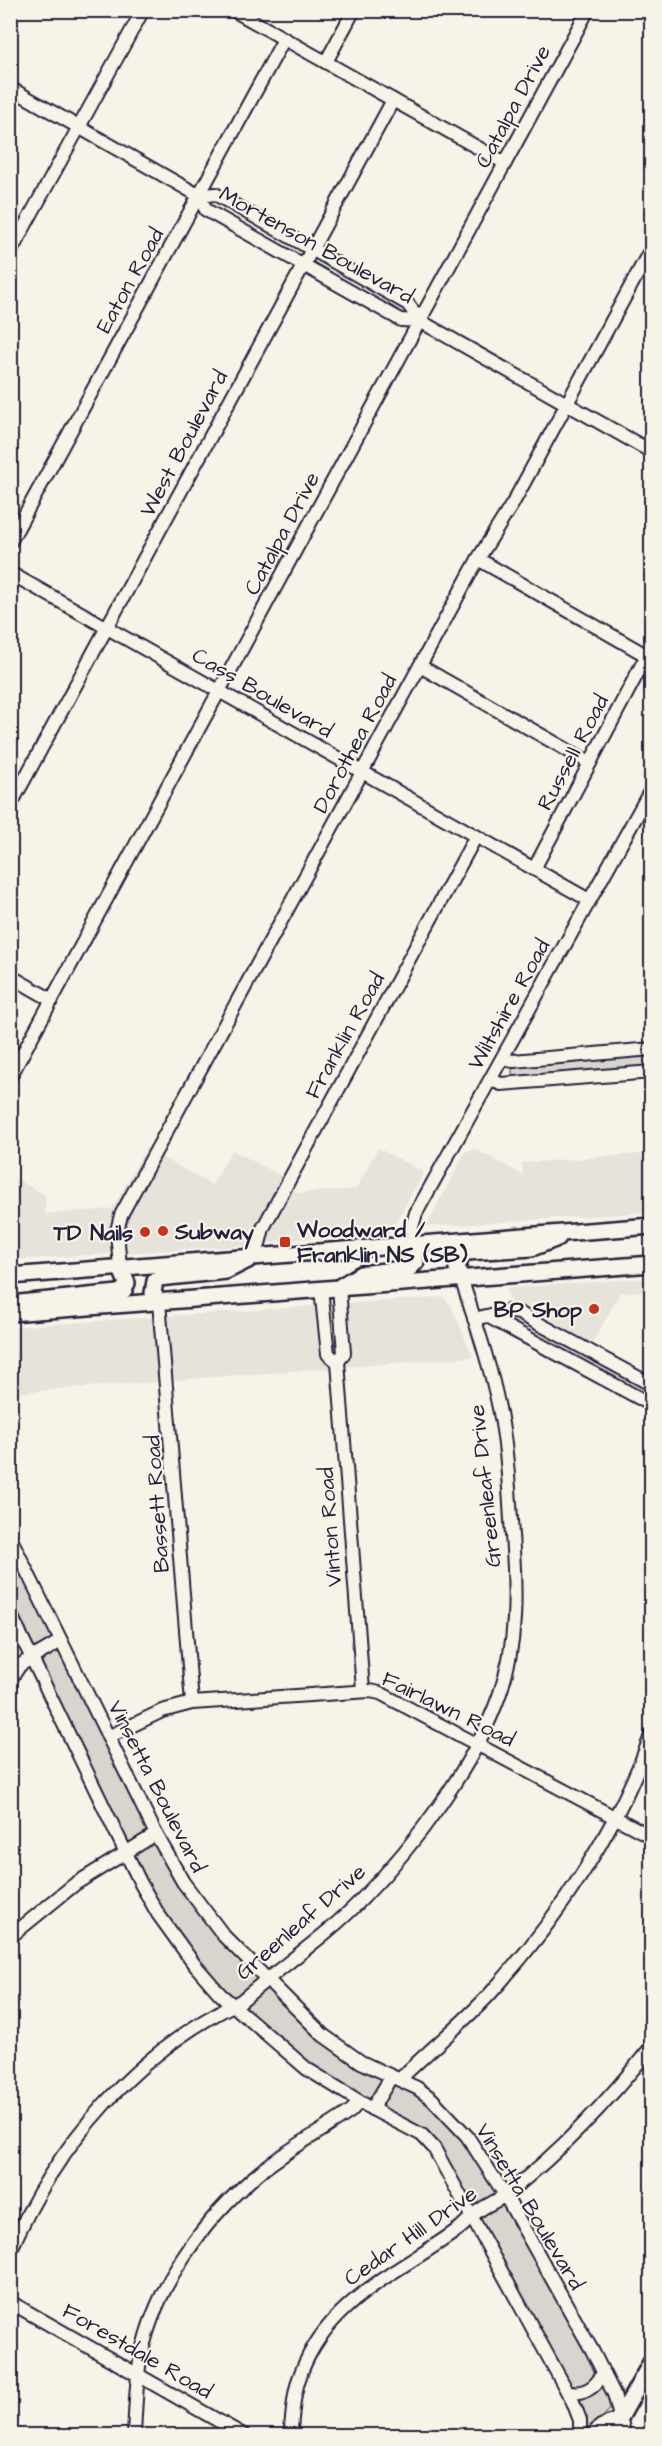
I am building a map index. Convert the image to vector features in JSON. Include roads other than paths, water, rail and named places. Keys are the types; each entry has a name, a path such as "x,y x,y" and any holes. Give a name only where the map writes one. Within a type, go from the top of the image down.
{"main road":[{"path":"10,1276 651,1226"},
{"path":"461,1278 457,1268 461,1257 467,1252 532,1248 572,1232"},
{"path":"339,1287 361,1274 410,1268 416,1262 414,1244"},
{"path":"159,1302 153,1293 155,1281 159,1278 226,1271 256,1256"},
{"path":"10,1313 651,1264"},
{"path":"10,1304 118,1293 124,1290 127,1283 120,1267"},
{"path":"604,2436 620,2418 651,2361"},
{"path":"616,2436 620,2418"}],"street":[{"path":"10,253 143,10"},
{"path":"234,10 506,163"},
{"path":"326,62 354,10"},
{"name":"Catalpa Drive","path":"10,1077 588,10"},
{"name":"Eaton Road","path":"10,542 284,39"},
{"name":"Mortenson Boulevard","path":"10,88 199,196 206,210 401,320 420,321"},
{"name":"West Boulevard","path":"10,806 393,100"},
{"name":"Mortenson Boulevard","path":"199,196 215,194 312,248 408,304 420,321 651,452"},
{"name":"Dorothea Road","path":"120,1267 117,1231 121,1215 478,559 513,503 651,247"},
{"path":"478,559 649,656"},
{"name":"Cass Boulevard","path":"10,573 589,900"},
{"name":"Russell Road","path":"534,869 649,656"},
{"path":"420,666 590,763"},
{"name":"Wiltshire Road","path":"414,1244 412,1227 416,1213 651,788"},
{"name":"Franklin Road","path":"256,1256 262,1228 476,836"},
{"path":"10,976 52,1000"},
{"path":"502,1059 513,1061 651,1049"},
{"path":"490,1080 501,1084 651,1072"},
{"name":"Greenleaf Drive","path":"10,2252 47,2179 73,2141 109,2098 166,2047 218,2011 233,2004 331,1928 396,1863 446,1793 493,1712 504,1680 513,1631 516,1595 504,1434 494,1387 461,1278"},
{"name":"Vinton Road","path":"339,1287 344,1353 338,1362 363,1689"},
{"name":"Vinton Road","path":"321,1289 328,1354 338,1362"},
{"name":"Bassett Road","path":"159,1302 192,1703"},
{"path":"474,1319 508,1311 519,1313 651,1385"},
{"path":"488,1316 651,1405"},
{"name":"Vinsetta Boulevard","path":"10,1537 156,1834 183,1882 210,1919 322,2035 361,2062 432,2099 456,2122 505,2195 603,2373 614,2394 625,2436"},
{"path":"10,1613 126,1851 153,1904 179,1945 219,1994 307,2068 359,2102 410,2128 428,2142 440,2156 567,2391 580,2420 580,2436"},
{"path":"10,1680 17,1668 62,1641"},
{"name":"Fairlawn Road","path":"108,1737 162,1711 192,1703 363,1689 380,1693 651,1837"},
{"path":"372,2109 395,2078 460,2025 521,1957 555,1913 615,1817 636,1774 651,1733"},
{"path":"10,1937 75,1884 156,1834"},
{"name":"Cedar Hill Drive","path":"290,2436 294,2399 301,2372 331,2322 350,2302 505,2195 580,2126 651,2046"},
{"path":"134,2436 138,2374 146,2339 164,2294 190,2247 221,2208 261,2171 351,2111 359,2102"},
{"name":"Forestdale Road","path":"10,2302 245,2436"},
{"path":"567,2391 586,2391 603,2373"},
{"path":"590,2436 601,2426 620,2418"}],"place":[{"name":"Subway","path":"163,1231"},
{"name":"TD Nails","path":"145,1232"},
{"name":"Woodward / Franklin NS (SB)","path":"285,1242"},
{"name":"BP Shop","path":"594,1309"}]}
